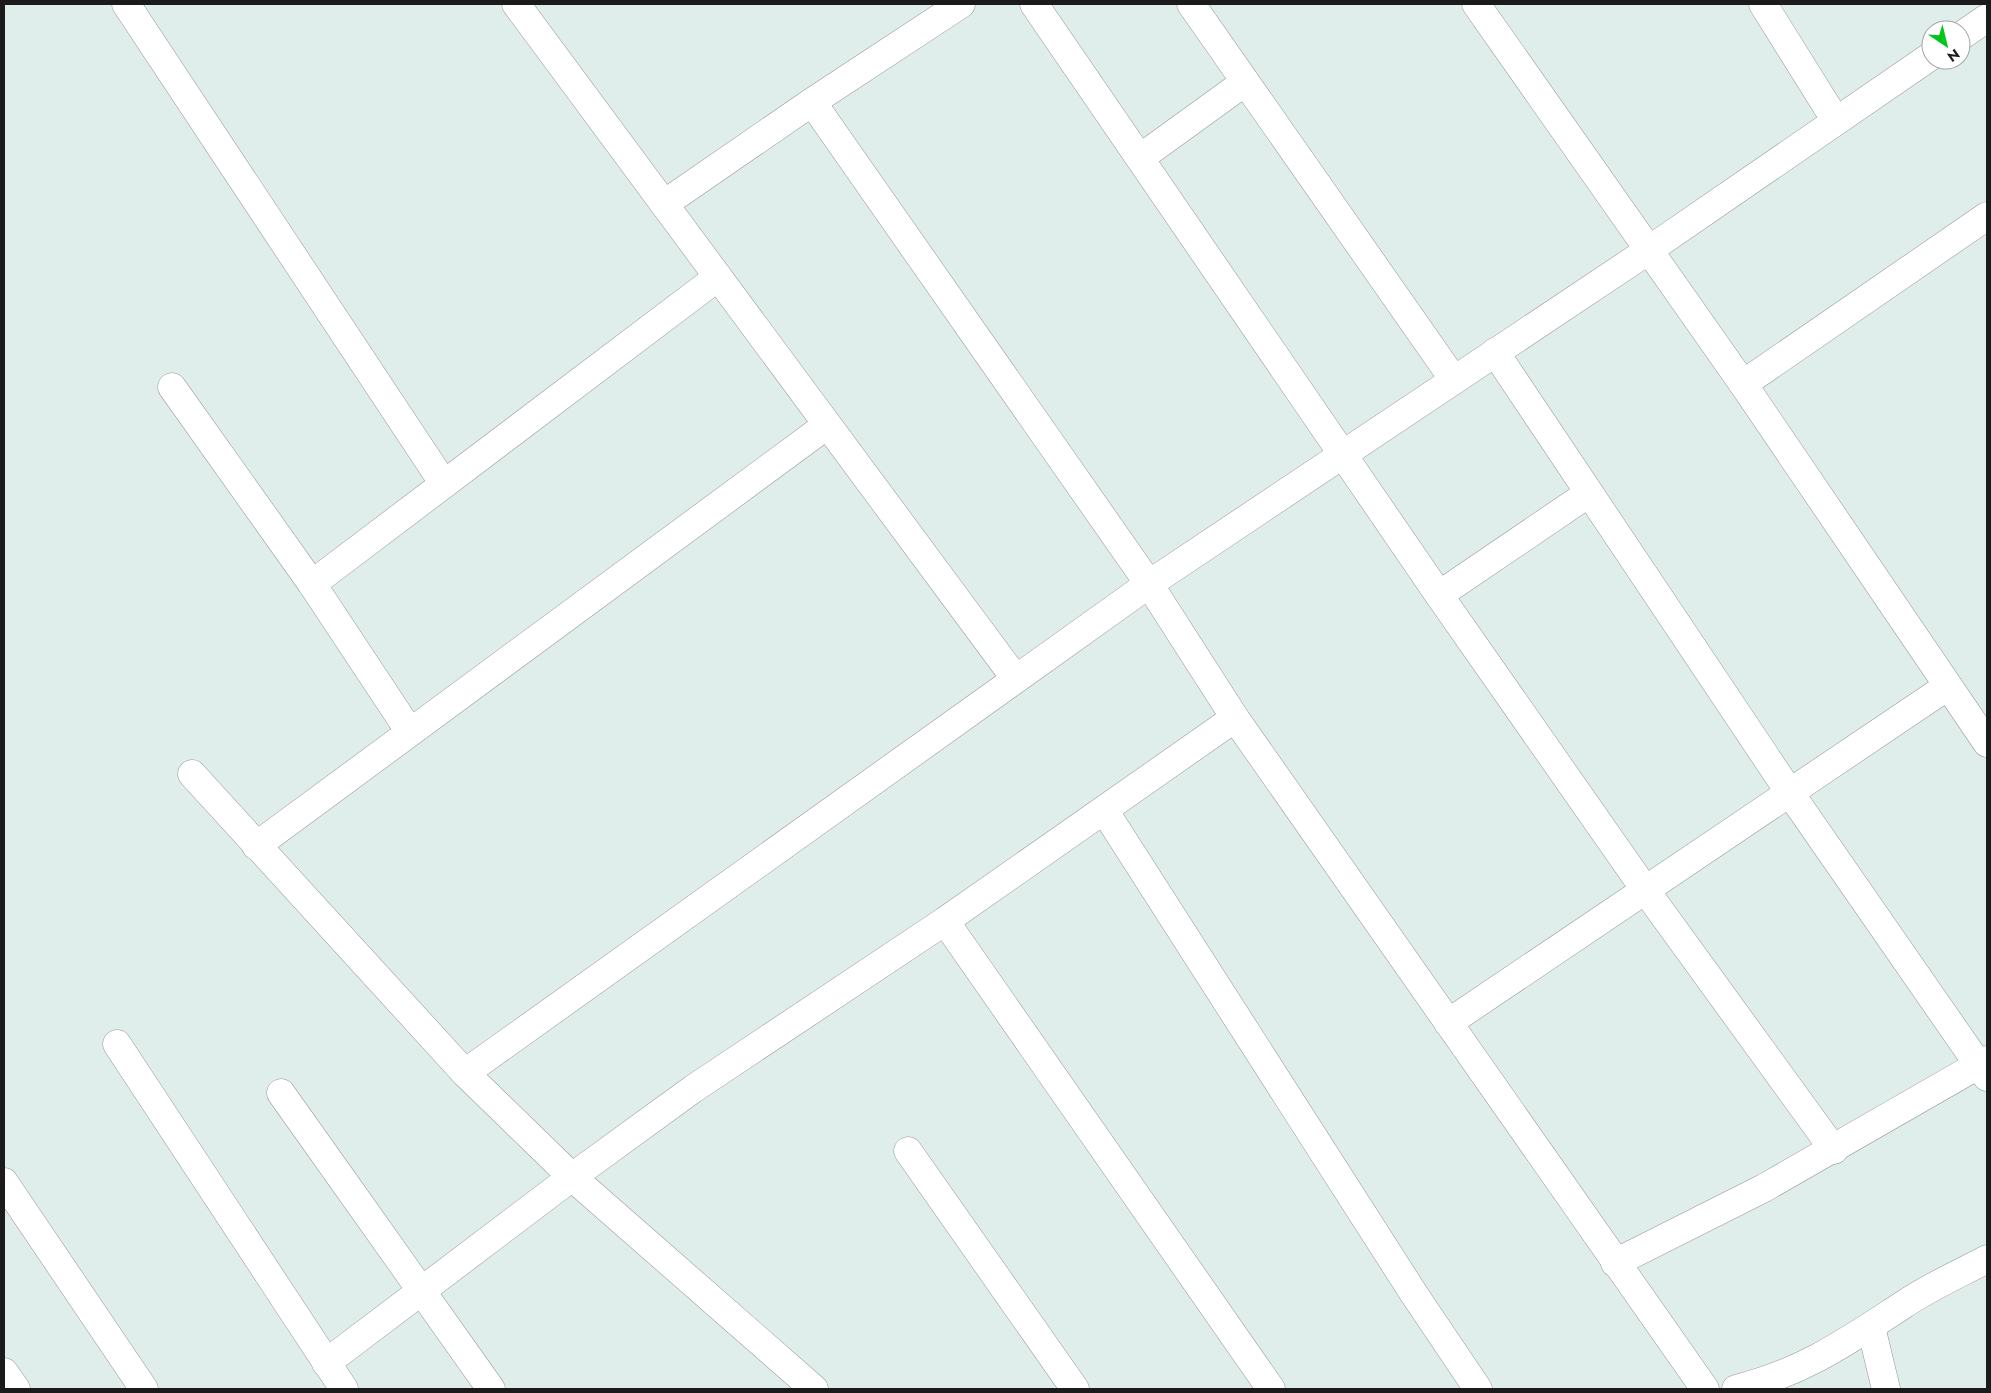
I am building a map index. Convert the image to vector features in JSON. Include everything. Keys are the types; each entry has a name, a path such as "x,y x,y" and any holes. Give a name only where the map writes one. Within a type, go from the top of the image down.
{"street":[{"path":"126,4 444,484"},
{"path":"516,4 1015,678"},
{"path":"664,204 812,102 961,4"},
{"path":"1034,4 1439,595 1646,891 1834,1150"},
{"path":"1191,4 1454,380"},
{"path":"1476,4 1743,384 1987,743"},
{"path":"1763,4 1836,121"},
{"path":"1971,29 1987,18"},
{"path":"465,1072 1149,584 1649,250 1921,63"},
{"path":"1140,158 1245,82"},
{"path":"812,102 1149,584 1235,718 1705,1389"},
{"path":"1743,384 1987,216"},
{"path":"312,584 718,277"},
{"path":"1495,352 1790,793 1985,1068 1764,1188 1615,1263"},
{"path":"172,387 312,584 410,732"},
{"path":"256,846 828,425"},
{"path":"1439,595 1589,493"},
{"path":"1448,1023 1948,686"},
{"path":"326,1363 572,1177 693,1089 945,921 1235,718"},
{"path":"192,774 465,1072 572,1177 814,1389"},
{"path":"1104,810 1414,1294 1478,1389"},
{"path":"945,921 1271,1389"},
{"path":"117,1044 344,1389"},
{"path":"281,1093 491,1389"},
{"path":"908,1151 1075,1389"},
{"path":"4,1182 144,1389"},
{"path":"1736,1389 1770,1381 1818,1359 1871,1327 1904,1304 1987,1259"},
{"path":"1871,1327 1886,1389"},
{"path":"4,1372 16,1389"}]}
